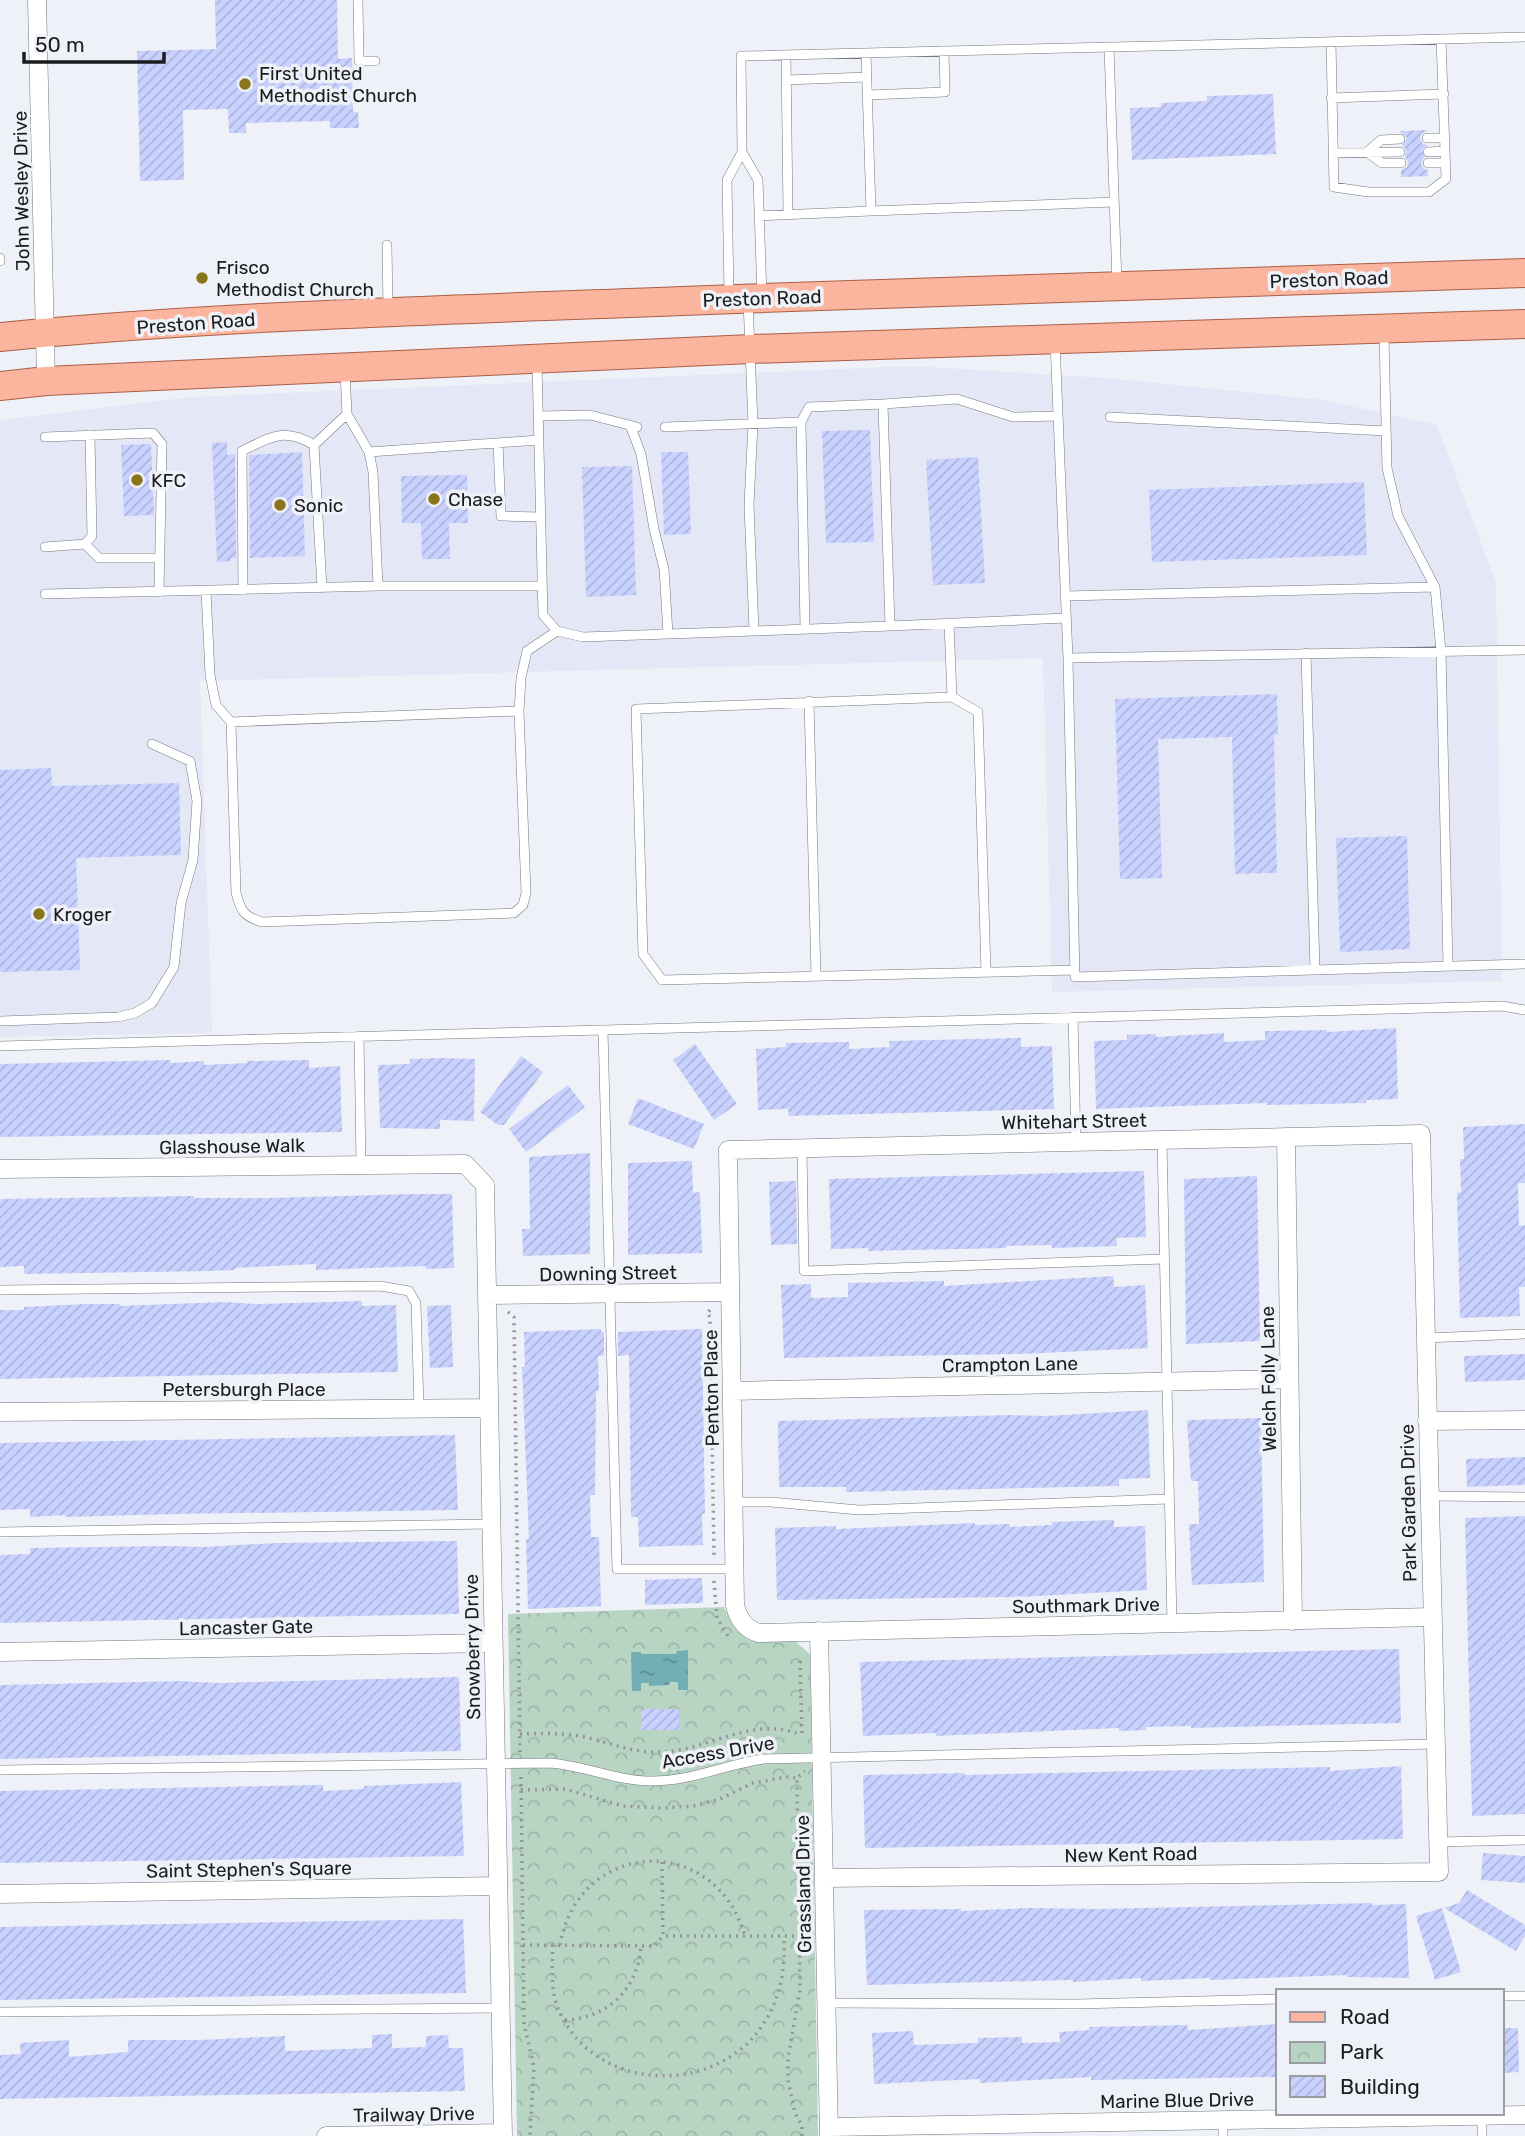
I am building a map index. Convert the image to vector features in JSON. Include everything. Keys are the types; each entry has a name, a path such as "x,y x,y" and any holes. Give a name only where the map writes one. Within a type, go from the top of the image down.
{"main road":[{"name":"Preston Road","path":"0,337 388,312 910,291 1525,273"},
{"path":"0,386 46,381 344,366 751,349 1525,324"}],"street":[{"name":"John Wesley Drive","path":"37,0 46,381"},
{"name":"Whitehart Street","path":"728,1150 1421,1134"},
{"name":"Park Garden Drive","path":"1421,1134 1439,1872"},
{"name":"Welch Folly Lane","path":"1286,1137 1293,1621"},
{"name":"Penton Place","path":"728,1150 735,1605 744,1624"},
{"name":"Glasshouse Walk","path":"0,1169 465,1164"},
{"name":"Snowberry Drive","path":"465,1164 485,1185 503,2135"},
{"name":"Downing Street","path":"487,1295 730,1292"},
{"name":"Crampton Lane","path":"732,1391 1289,1379"},
{"name":"Petersburgh Place","path":"0,1412 489,1408"},
{"path":"1427,1421 1525,1420"},
{"name":"Southmark Drive","path":"744,1624 752,1631 760,1633 1432,1617"},
{"name":"Grassland Drive","path":"819,1631 829,2131"},
{"name":"Lancaster Gate","path":"0,1652 493,1643"},
{"name":"New Kent Road","path":"824,1878 1439,1872"},
{"name":"Saint Stephen's Square","path":"0,1894 498,1886"},
{"name":"Marine Blue Drive","path":"829,2131 1352,2127 1525,2115"},
{"name":"Trailway Drive","path":"326,2136 503,2135"}],"lane":[{"path":"358,0 359,61 375,61"},
{"path":"754,631 749,505 753,424 751,349 727,180 741,152 741,56 1525,37"},
{"path":"1331,42 1334,187 1367,192 1429,192 1446,179 1441,39"},
{"path":"1109,47 1117,285"},
{"path":"868,95 945,92 944,51"},
{"path":"866,53 871,211"},
{"path":"786,55 788,214"},
{"path":"786,80 867,77"},
{"path":"1331,98 1444,94"},
{"path":"1427,138 1445,138"},
{"path":"1367,152 1381,139 1400,139"},
{"path":"1428,152 1445,151"},
{"path":"741,152 758,180 759,216 746,299"},
{"path":"1367,152 1381,163 1401,163"},
{"path":"1333,153 1401,152"},
{"path":"1428,163 1445,163"},
{"path":"759,216 1114,202"},
{"path":"387,245 388,312"},
{"path":"1384,329 1387,468 1398,516 1435,587 1441,650 1448,966"},
{"path":"1055,340 1068,658 1075,977 1525,964"},
{"path":"537,358 543,615 557,631 583,637 1066,618"},
{"path":"344,366 347,414 369,452 373,472 378,586"},
{"path":"805,628 801,422 809,407 957,399 1013,417 1058,416"},
{"path":"883,404 890,626"},
{"path":"322,588 314,445 347,414"},
{"path":"538,415 590,415 634,426 664,569 668,634"},
{"path":"1110,417 1386,431"},
{"path":"665,427 801,422"},
{"path":"45,437 153,433 162,444 159,592"},
{"path":"45,547 85,544 92,536 90,435"},
{"path":"243,590 242,451 271,437 297,435 314,445"},
{"path":"369,452 539,440"},
{"path":"498,443 501,516 541,517"},
{"path":"85,544 99,558 159,558"},
{"path":"45,594 378,586 542,586"},
{"path":"1065,596 1435,587"},
{"path":"206,591 210,675 216,705 231,722 236,893 241,911 262,922 501,914 514,913 523,905 526,892 519,711 522,678 527,651 557,631"},
{"path":"950,623 952,697"},
{"path":"1068,658 1525,649"},
{"path":"1306,653 1315,970"},
{"path":"986,971 978,712 952,697 636,709 643,954 662,980 1075,970"},
{"path":"809,701 816,976"},
{"path":"231,722 519,711"},
{"path":"0,1021 118,1017 135,1013 152,1003 174,967 181,903 194,860 197,802 190,761 152,744"},
{"path":"0,1046 1502,1006 1525,1010"},
{"path":"1073,1017 1076,1142"},
{"path":"603,1030 617,1569 734,1569"},
{"path":"359,1036 361,1165"},
{"path":"1162,1140 1172,1624"},
{"path":"802,1148 804,1271 1164,1259"},
{"path":"0,1290 380,1286 401,1288 410,1291 416,1303 419,1409"},
{"path":"1425,1338 1525,1334"},
{"path":"1429,1496 1525,1497"},
{"path":"733,1503 771,1503 859,1510 1169,1499"},
{"path":"0,1532 491,1524"},
{"name":"Access Drive","path":"0,1770 551,1763 579,1766 626,1779 662,1781 691,1778 763,1759 822,1756 1436,1744"},
{"path":"1438,1842 1525,1840"},
{"path":"1504,1996 1525,1996"},
{"path":"827,2003 1077,2004 1276,2000"},
{"path":"0,2012 500,2008"},
{"path":"1482,2116 1482,2136"}],"path":[{"path":"487,1295 514,1317 524,2024 534,2067 530,2136"},
{"path":"520,1734 555,1733 629,1749 659,1752 686,1750 734,1733 786,1728 800,1735"},
{"path":"802,2136 802,2126 795,2113 788,2080 788,2058 800,1989 797,1778 822,1756"},
{"path":"560,1945 567,1916 594,1882 626,1865 648,1861 662,1861 691,1868 716,1885 734,1908 745,1936"},
{"path":"523,1945 655,1946 663,1936 662,1861"},
{"path":"663,1936 800,1936"},
{"path":"553,1945 552,1978 558,2005 582,2044 613,2066 650,2076 668,2077 705,2070 738,2052 763,2025 776,2001 784,1977 784,1936"},
{"path":"565,2020 591,2016 614,2004 631,1984 637,1972 641,1946"}],"shaded area":[{"path":"912,366 1107,378 1323,400 1437,425 1496,582 1502,981 1052,992 1043,658 200,681 212,1033 0,1037 0,420 192,397"}],"green space":[{"path":"724,1607 730,1619 744,1634 761,1640 795,1641 810,1654 818,2136 517,2136 508,1614"}],"water":[{"path":"688,1650 688,1690 678,1690 678,1682 670,1682 669,1685 649,1686 649,1683 641,1683 641,1691 632,1691 631,1652 676,1654 677,1651"}],"building":[{"name":"First United Methodist Church","path":"215,0 337,0 338,59 352,58 353,112 358,112 359,128 330,128 330,121 246,123 246,133 229,133 228,109 183,110 184,180 140,181 137,51 216,49"},
{"path":"1273,94 1276,154 1132,160 1130,108 1161,107 1161,103 1207,101 1207,96"},
{"path":"1428,130 1421,134 1420,139 1423,144 1428,145 1422,150 1424,157 1421,164 1428,170 1428,176 1401,177 1401,170 1407,167 1408,162 1405,157 1406,149 1402,145 1407,138 1400,131"},
{"path":"870,430 874,542 826,543 822,431"},
{"path":"227,442 227,455 235,454 236,558 217,562 212,443"},
{"name":"KFC","path":"151,444 154,515 124,516 121,445"},
{"name":"Sonic","path":"302,452 305,556 250,558 249,455"},
{"path":"661,452 688,452 691,534 664,535"},
{"path":"978,457 985,583 933,585 926,460"},
{"path":"632,466 636,595 586,597 582,467"},
{"name":"Chase","path":"467,475 468,523 449,523 450,559 422,559 421,523 402,523 401,476"},
{"path":"1364,482 1367,555 1152,562 1149,490"},
{"path":"1277,694 1278,735 1274,735 1277,873 1235,874 1232,737 1158,739 1162,878 1120,879 1115,699"},
{"name":"Kroger","path":"51,768 52,786 179,783 181,855 76,858 80,970 0,972 0,770"},
{"path":"1407,836 1410,949 1340,952 1336,838"},
{"path":"1396,1028 1398,1099 1366,1100 1366,1103 1267,1103 1096,1109 1094,1041 1127,1040 1127,1035 1156,1034 1156,1037 1224,1033 1224,1042 1265,1040 1265,1031 1327,1032"},
{"path":"1021,1038 1021,1047 1052,1046 1054,1109 789,1116 788,1109 758,1110 756,1049 786,1047 786,1043 849,1042 849,1049 890,1047 889,1041"},
{"path":"695,1044 737,1104 714,1120 673,1060"},
{"path":"521,1056 543,1072 504,1125 498,1125 480,1112"},
{"path":"410,1059 475,1059 474,1121 440,1120 440,1129 380,1128 378,1065 410,1064"},
{"path":"170,1060 171,1063 204,1061 204,1065 309,1060 309,1068 340,1066 342,1132 0,1137 0,1064"},
{"path":"568,1085 585,1107 526,1152 509,1129"},
{"path":"638,1098 704,1124 694,1149 628,1124"},
{"path":"1525,1124 1525,1183 1518,1183 1519,1226 1525,1225 1525,1287 1519,1287 1520,1316 1460,1318 1457,1193 1461,1192 1460,1159 1464,1159 1463,1127"},
{"path":"590,1153 590,1254 523,1256 522,1229 530,1229 529,1157"},
{"path":"692,1161 693,1193 700,1192 702,1253 628,1255 628,1163"},
{"path":"1144,1171 1146,1237 1116,1238 1117,1246 1052,1248 1052,1245 868,1251 868,1248 831,1249 829,1179"},
{"path":"1257,1176 1260,1341 1186,1344 1184,1179"},
{"path":"796,1181 797,1244 771,1245 769,1182"},
{"path":"452,1194 454,1268 426,1269 426,1266 316,1270 316,1264 207,1271 24,1274 24,1266 0,1267 0,1199 194,1196 270,1198"},
{"path":"1113,1276 1114,1287 1145,1285 1148,1348 1021,1354 784,1358 781,1285 811,1284 811,1298 848,1297 848,1283 944,1281 944,1286"},
{"path":"362,1301 362,1306 396,1305 398,1372 0,1379 0,1310 86,1304 120,1306"},
{"path":"451,1305 453,1367 430,1368 427,1306"},
{"path":"601,1329 601,1332 604,1332 604,1356 598,1356 595,1495 590,1495 591,1537 599,1537 601,1606 528,1609 526,1539 529,1539 522,1367 525,1367 524,1332"},
{"path":"702,1329 705,1514 702,1514 703,1545 639,1547 638,1517 631,1517 629,1355 618,1356 618,1332"},
{"path":"1525,1354 1525,1380 1465,1382 1464,1356"},
{"path":"1148,1410 1150,1478 1119,1479 1119,1486 846,1492 846,1487 779,1487 778,1421 1047,1416"},
{"path":"1261,1418 1264,1582 1192,1585 1189,1524 1199,1524 1198,1481 1191,1481 1187,1420"},
{"path":"455,1435 458,1510 30,1517 30,1509 0,1510 0,1443"},
{"path":"1525,1457 1525,1485 1467,1487 1466,1459"},
{"path":"1525,1516 1525,1814 1472,1816 1465,1518"},
{"path":"1114,1520 1114,1527 1145,1526 1147,1590 1021,1597 777,1600 775,1528 836,1526 836,1529 975,1523 1010,1524 1010,1527 1052,1525 1052,1522"},
{"path":"457,1541 459,1614 0,1623 0,1555 30,1554 30,1548"},
{"path":"702,1578 703,1603 645,1605 645,1580"},
{"path":"1399,1649 1401,1723 1146,1727 1146,1730 1119,1731 1119,1728 936,1736 936,1733 863,1736 860,1662"},
{"path":"459,1677 461,1751 0,1759 0,1685"},
{"path":"641,1709 679,1709 679,1730 641,1730"},
{"path":"1401,1766 1403,1839 865,1848 863,1775 1330,1767 1330,1771"},
{"path":"461,1782 464,1856 0,1863 0,1791 323,1785 323,1791 364,1789 364,1786"},
{"path":"1483,1853 1525,1856 1525,1883 1481,1880"},
{"path":"1467,1890 1525,1925 1525,1936 1516,1951 1444,1908 1459,1903"},
{"path":"1406,1904 1409,1978 1347,1975 1210,1980 1141,1981 1141,1978 1073,1982 867,1985 864,1910 961,1911"},
{"path":"1442,1908 1461,1972 1435,1980 1416,1916"},
{"path":"463,1919 466,1993 0,2000 0,1927"},
{"path":"1276,2024 1276,2077 1091,2080 1091,2077 980,2083 980,2079 874,2084 872,2033 913,2031 914,2045 978,2043 978,2038 1022,2037 1022,2043 1060,2042 1059,2032 1090,2030 1089,2027 1187,2025 1188,2030"},
{"path":"1504,2028 1518,2028 1519,2072 1504,2073"},
{"path":"392,2034 392,2048 426,2047 426,2036 448,2035 449,2048 463,2048 465,2091 0,2099 0,2055 21,2054 20,2043 69,2040 69,2057 128,2052 128,2040 285,2036 285,2051 372,2048 372,2035"}],"place":[{"name":"First United Methodist Church","path":"245,84"},
{"name":"Frisco Methodist Church","path":"202,278"},
{"name":"KFC","path":"137,480"},
{"name":"Chase","path":"434,499"},
{"name":"Sonic","path":"280,505"},
{"name":"Kroger","path":"39,914"}]}
